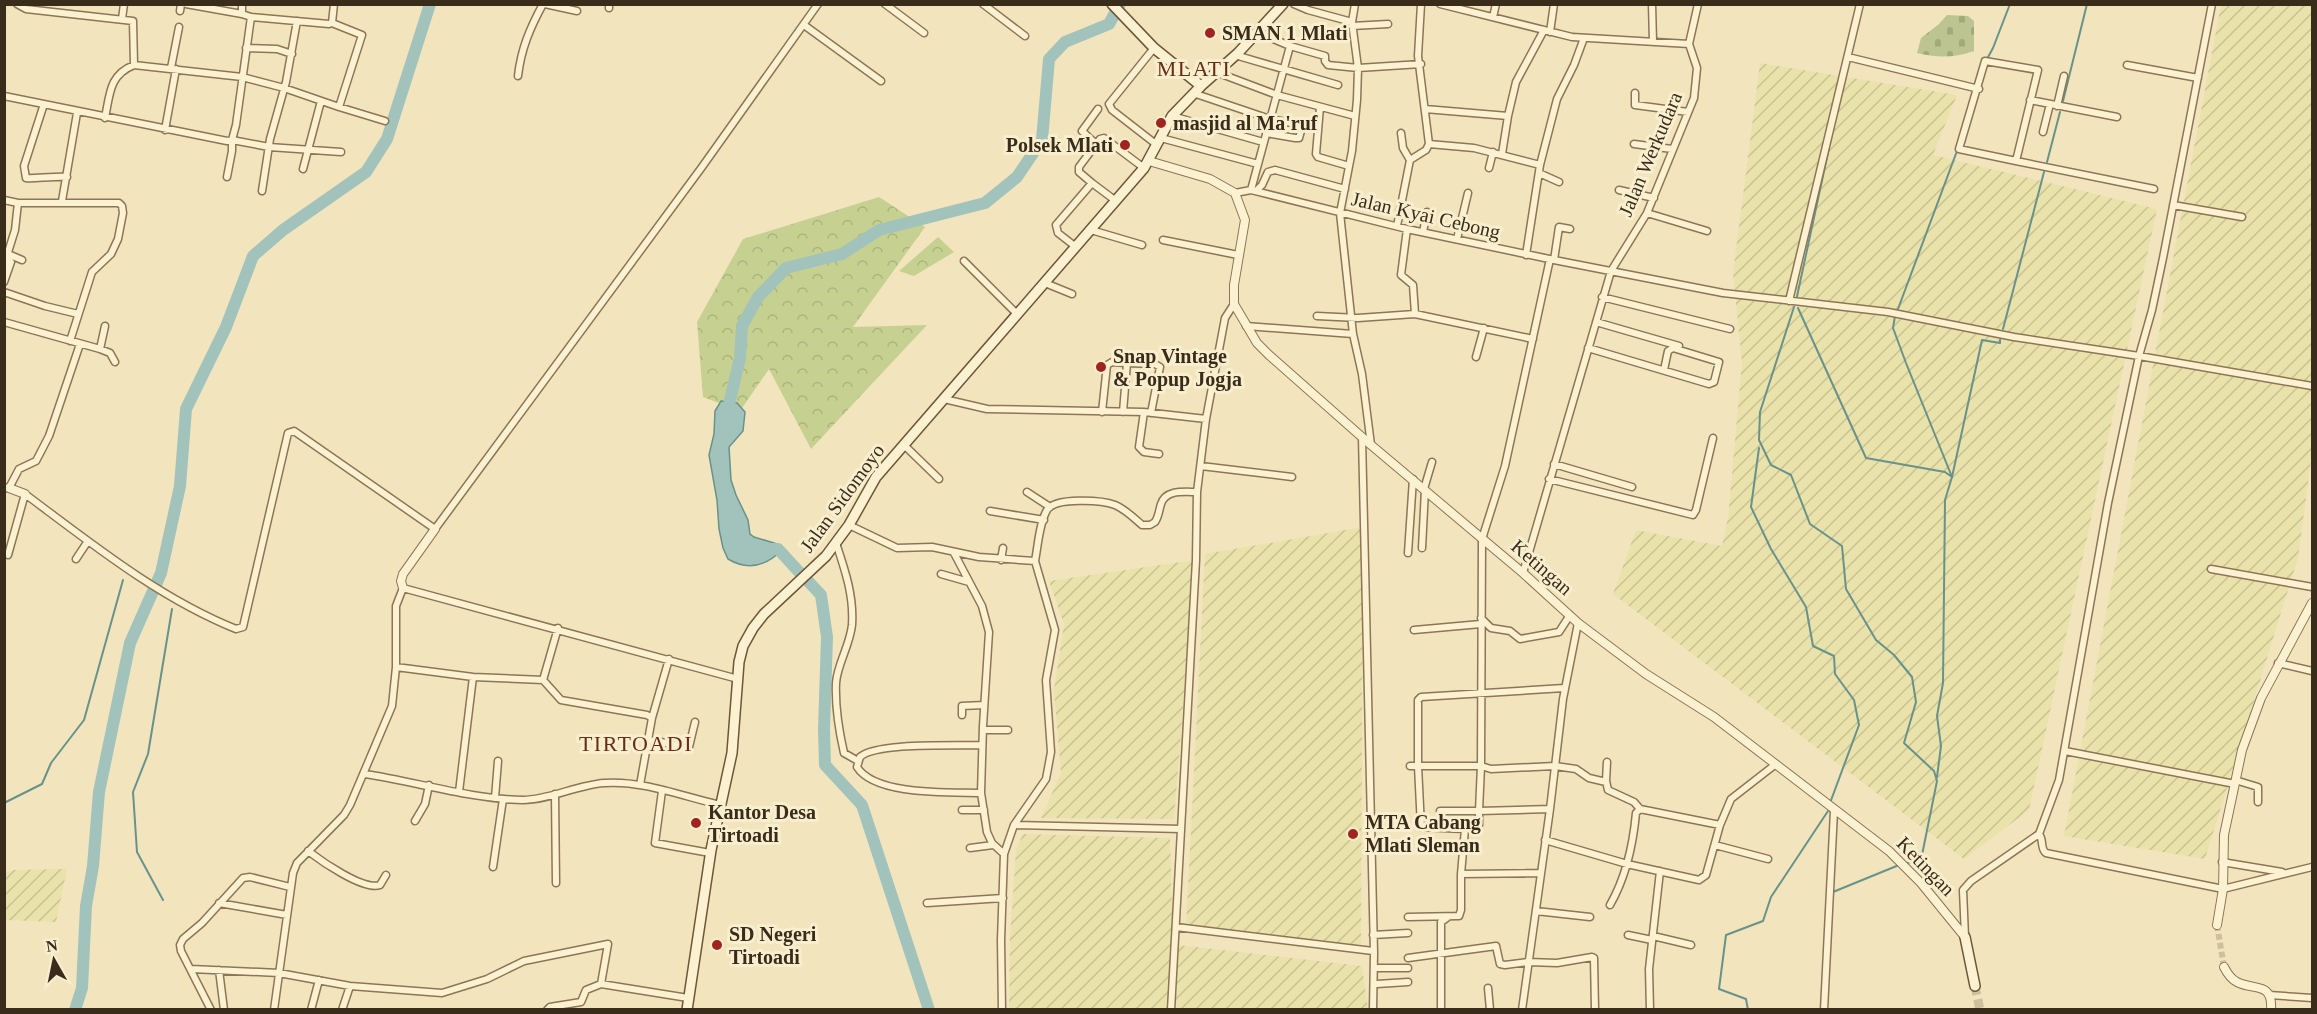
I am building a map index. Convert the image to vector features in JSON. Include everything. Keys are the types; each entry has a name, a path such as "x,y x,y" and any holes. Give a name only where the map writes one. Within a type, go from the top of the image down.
{"main road":[{"path":"1112,4 1154,48 1201,86"},
{"name":"Jalan Sidomoyo","path":"687,1010 710,853 735,733 738,679 743,646 753,628 764,614 826,556 849,525 876,477 1147,164 1172,116 1193,93 1235,55 1283,4"},
{"name":"Ketingan","path":"1965,937 1975,986"}],"street":[{"path":"17,4 26,9 131,20 134,23 134,65"},
{"path":"53,12 54,4"},
{"path":"122,19 124,4"},
{"path":"186,4 251,17 323,25 332,23 362,35 339,107"},
{"path":"242,4 242,14"},
{"path":"332,23 334,4"},
{"path":"518,76 527,34 544,4 578,11"},
{"path":"274,1010 290,887 297,863 344,815 365,774 392,706 396,667 396,606 403,588 401,581 404,574 702,167 818,4"},
{"path":"885,4 924,33"},
{"path":"983,4 1025,36"},
{"path":"1294,4 1352,24 1388,24"},
{"path":"1355,4 1352,24 1358,68 1355,116 1340,213 1353,334 1365,393 1371,446"},
{"path":"1410,160 1426,150 1429,144 1421,64 1418,56 1421,4"},
{"path":"1440,4 1584,38 1689,44 1698,4"},
{"path":"1494,17 1496,4"},
{"path":"1502,154 1508,116 1519,75 1547,31 1554,4"},
{"path":"1652,4 1653,42"},
{"path":"1789,301 1860,4"},
{"path":"1965,937 1963,893 1967,884 2039,834 2060,780 2108,503 2139,356 2152,310 2212,4"},
{"path":"227,177 251,17"},
{"path":"262,191 269,147 292,54 297,21"},
{"path":"804,25 881,81"},
{"path":"165,130 179,27"},
{"path":"1257,32 1290,46 1325,56 1328,65 1358,68 1421,64"},
{"path":"1526,255 1540,165 1557,99 1584,38"},
{"name":"Jalan Werkudara","path":"1523,573 1611,271 1647,213 1694,98 1697,68 1689,44"},
{"path":"1254,191 1263,142 1290,46"},
{"path":"246,48 277,49 292,54"},
{"path":"1154,48 1109,104 1112,110 1159,142 1258,164"},
{"path":"1235,55 1338,86"},
{"path":"1848,57 1979,89"},
{"path":"2016,161 2038,70 1985,61 1979,89 1959,149 2016,161 2154,189"},
{"path":"2127,64 2198,78"},
{"path":"105,118 115,77 134,65 242,77 284,88 385,121"},
{"path":"1216,72 1276,95 1355,116"},
{"path":"2058,106 2064,76"},
{"path":"1193,93 1269,119 1297,124 1301,128 1299,138 1266,133"},
{"path":"1635,93 1634,104 1636,106 1688,112"},
{"path":"4,96 77,113 227,141 269,147 341,152"},
{"path":"2030,100 2116,117"},
{"path":"303,169 321,101"},
{"path":"44,104 24,166 25,174 27,178 32,179 43,176 67,177"},
{"path":"2043,132 2050,104"},
{"path":"1320,107 1316,154 1349,166"},
{"path":"1096,144 1082,131 1098,108"},
{"path":"1425,109 1508,116"},
{"path":"62,201 77,113"},
{"path":"1172,116 1263,142"},
{"path":"1397,226 1410,160 1403,147 1401,133"},
{"path":"1116,201 1079,170 1096,144 1104,138 1147,164 1210,179 1235,193"},
{"path":"1429,144 1474,148 1540,165"},
{"path":"1634,144 1672,149"},
{"path":"1489,168 1493,152"},
{"path":"1254,191 1262,185 1268,172 1275,170 1345,189"},
{"path":"1539,173 1559,182"},
{"path":"1076,248 1055,229 1092,183"},
{"path":"1619,190 1654,198"},
{"name":"Jalan Kyai Cebong","path":"1235,193 1254,191 1407,229 1526,255 1723,293 1888,312 2014,337 2313,386"},
{"name":"Ketingan","path":"1235,193 1245,220 1233,285 1234,303 1257,343 1371,446 1523,573 1578,623 1646,674 1714,717 1888,851 1909,870 1965,937"},
{"path":"1457,239 1468,193"},
{"path":"4,200 18,203 62,201 119,203 124,209 118,239 111,254 92,272 70,341"},
{"path":"4,265 15,230 18,203"},
{"path":"2173,205 2242,217"},
{"path":"1423,232 1427,212"},
{"path":"1647,213 1707,231"},
{"path":"1564,688 1481,694 1420,698 1418,702 1418,766 1421,827 1465,829 1477,827 1481,766 1481,694 1481,621 1482,539 1506,466 1559,227 1570,229"},
{"path":"1407,229 1401,276 1413,285 1415,314"},
{"path":"1091,230 1142,245"},
{"path":"1163,240 1238,255"},
{"path":"7,255 22,260"},
{"path":"4,282 11,262 7,255"},
{"path":"964,261 1018,315"},
{"path":"1045,283 1072,294"},
{"path":"4,292 78,314"},
{"path":"1602,297 1730,329"},
{"path":"1171,1010 1196,561 1197,492 1206,419 1225,318 1234,303"},
{"path":"1317,316 1352,318 1415,314 1533,339"},
{"path":"4,322 100,349 110,353 115,362"},
{"path":"1596,322 1720,358"},
{"path":"100,349 105,326"},
{"path":"1246,326 1353,334"},
{"path":"1476,357 1484,328"},
{"path":"80,344 50,436 36,461 19,468 7,488 26,494 88,541 165,594 200,614 236,629 243,627 288,433 291,431 435,529"},
{"path":"1588,348 1712,384 1719,362 1671,348 1668,351 1664,370"},
{"path":"1102,412 1107,365 1110,362 1155,364 1160,367 1139,447 1144,452 1159,454"},
{"path":"1123,412 1127,363"},
{"path":"944,399 987,409 1148,412 1206,419"},
{"path":"1362,437 1374,951 1373,1010"},
{"path":"1549,479 1693,515 1713,438"},
{"path":"904,445 939,479"},
{"path":"1422,548 1424,489 1432,462"},
{"path":"1554,464 1632,488"},
{"path":"1201,466 1292,477"},
{"path":"1408,553 1413,479"},
{"path":"1027,492 1050,507"},
{"path":"1002,1010 1004,854 1014,825 1046,779 1051,752 1046,680 1055,630 1035,561 1044,520 1050,507 1060,502 1110,503 1118,506 1142,525 1146,525 1155,522 1166,496 1180,492 1197,492"},
{"path":"8,555 26,494"},
{"path":"990,511 1044,520"},
{"path":"849,525 897,548 932,547 951,550 954,553 1001,560 1035,561"},
{"path":"76,560 88,541"},
{"path":"836,543 848,578 852,610 849,641 836,682 839,733 844,753 858,761"},
{"path":"1001,560 1003,548"},
{"path":"954,553 986,615 989,632 982,730 981,793 987,832 993,845 1004,854"},
{"path":"2211,569 2313,587"},
{"path":"941,574 969,582"},
{"path":"403,588 558,628 738,679"},
{"path":"2217,925 2223,889 2224,835 2242,750 2253,717 2278,663 2313,603"},
{"path":"1414,630 1481,621 1491,628 1510,631 1520,639 1559,632 1570,615"},
{"path":"1522,1010 1564,688 1578,623"},
{"path":"543,680 558,628"},
{"path":"640,785 652,718 669,659"},
{"path":"2278,663 2313,671"},
{"path":"396,667 473,676 543,680 561,700 647,715 652,718"},
{"path":"459,792 473,676"},
{"path":"962,715 962,706 984,705"},
{"path":"649,740 689,747 695,722"},
{"path":"982,730 1008,730"},
{"path":"981,793 903,789 867,778 857,767 862,755 871,750 917,746 982,745"},
{"path":"2065,751 2258,787 2258,801"},
{"path":"495,798 498,761"},
{"path":"1607,762 1606,782 1609,791 1628,798 1641,808 1720,825"},
{"path":"1545,840 1627,864 1699,880 1706,875 1720,825 1731,799 1776,764"},
{"path":"1410,766 1481,766 1491,769 1555,766 1576,769 1589,778 1606,782"},
{"path":"365,774 503,799 526,800 604,783 640,785 721,805"},
{"path":"415,821 424,804 429,785"},
{"path":"662,791 655,843 710,853"},
{"path":"555,794 556,883"},
{"path":"494,867 503,799"},
{"path":"1610,905 1623,879 1634,834 1636,813 1641,808"},
{"path":"1440,811 1550,809"},
{"path":"962,810 984,810"},
{"path":"1824,1010 1834,811"},
{"path":"1014,825 1181,829"},
{"path":"1408,917 1448,917 1459,916 1461,913 1461,874 1465,829"},
{"path":"2039,834 2046,853 2223,889 2313,867"},
{"path":"970,848 993,845"},
{"path":"1715,845 1768,859"},
{"path":"308,851 338,871 371,886 380,885 386,875"},
{"path":"2222,862 2286,873"},
{"path":"1650,1010 1649,969 1660,871"},
{"path":"1461,874 1540,873"},
{"path":"211,1010 180,945 183,939 243,878 250,877 290,887"},
{"path":"927,903 1003,898"},
{"path":"219,903 287,915"},
{"path":"1536,911 1590,917"},
{"path":"1441,1010 1441,922 1448,917"},
{"path":"1176,927 1374,951"},
{"path":"1373,935 1408,933"},
{"path":"1628,935 1691,945"},
{"path":"191,969 279,973 351,986 442,993 487,979 524,961 608,944 601,984"},
{"path":"1408,958 1496,946 1502,965 1528,962 1557,963 1590,956 1594,958 1595,1010"},
{"path":"2224,966 2232,978 2245,985 2261,987 2269,995 2271,1010"},
{"path":"1377,968 1408,968"},
{"path":"219,970 224,1010"},
{"path":"311,1010 319,980"},
{"path":"1377,984 1408,982"},
{"path":"547,1010 550,1007 581,1002 586,990 601,984 688,998"},
{"path":"342,1010 351,986"},
{"path":"1488,988 1490,1010"},
{"path":"2269,995 2313,998"}],"shaded area":[{"path":"2221,5 2312,5 2312,453 2298,558 2205,859 2064,836"},
{"path":"1760,63 1957,95 1933,155 2157,209 2029,810 1964,859 1613,594 1636,530 1722,546 1728,518 1742,363 1733,273"},
{"path":"1363,527 1361,950 1186,928 1205,554"},
{"path":"1195,560 1174,819 1041,818 1061,773 1054,690 1064,624 1049,581"},
{"path":"1023,834 1170,838 1173,945 1169,1009 1009,1010 1010,938 1016,850"},
{"path":"67,869 56,922 5,920 5,873 13,870"},
{"path":"1178,945 1362,966 1368,1009 1174,1010"}],"green space":[{"path":"1947,15 1968,16 1974,21 1974,51 1946,56 1917,53 1921,38"},
{"path":"879,197 925,227 853,327 927,325 811,449 769,369 740,411 703,397 697,322 743,239"},
{"path":"938,237 954,252 914,276 899,271"}],"water":[{"path":"721,401 737,403 745,412 743,431 729,447 731,480 748,520 750,534 781,545 782,550 770,560 756,565 735,563 728,559 723,548 709,455 714,434 715,411"}],"waterway":[{"path":"75,1010 82,988 86,906 93,866 99,792 130,643 161,573 180,486 186,409 226,327 253,256 283,230 366,172 387,139 430,4"},
{"path":"726,417 740,358 742,326 758,297 786,268 842,254 879,230 985,203 1017,177 1042,140 1049,59 1065,42 1109,24 1120,4"},
{"path":"1987,59 2010,4"},
{"path":"2063,101 2087,4"},
{"path":"2047,162 2060,112"},
{"path":"1796,301 1829,148"},
{"path":"1898,309 1957,151"},
{"path":"2003,329 2044,172"},
{"path":"1794,307 1760,412 1759,440 1771,465 1791,475 1810,524 1842,546 1846,589 1876,640 1894,655 1912,677 1916,702 1904,743 1934,771 1937,781 1922,855 1924,859 1907,863"},
{"path":"1798,308 1866,458 1945,472 1952,477 1982,340 2000,343 2000,340"},
{"path":"1895,316 1893,328 1952,477 1945,500 1943,683 1937,716 1941,746 1937,777"},
{"path":"1759,448 1751,507 1771,549 1806,607 1813,646 1834,656 1835,674 1854,700 1859,725 1830,803"},
{"path":"767,549 778,549 801,574"},
{"path":"4,803 42,784 51,763 84,720 123,580"},
{"path":"807,580 821,595 827,637 825,765 862,805 929,1010"},
{"path":"163,900 137,852 133,792 148,754 172,609"},
{"path":"1748,1010 1746,999 1719,989 1726,935 1763,921 1771,897 1828,811"},
{"path":"1833,892 1899,865"}],"tunnel":[{"path":"2217,925 2224,967"},
{"path":"1975,986 1980,1010"}],"place":[{"name":"SMAN 1 Mlati","path":"1210,33"},
{"name":"masjid al Ma'ruf","path":"1161,123"},
{"name":"Polsek Mlati","path":"1125,145"},
{"name":"Snap Vintage & Popup Jogja","path":"1101,367"},
{"name":"Kantor Desa Tirtoadi","path":"696,823"},
{"name":"MTA Cabang Mlati Sleman","path":"1353,834"},
{"name":"SD Negeri Tirtoadi","path":"717,945"}],"district":[{"name":"MLATI","path":"1194,68"},
{"name":"TIRTOADI","path":"636,743"}]}
